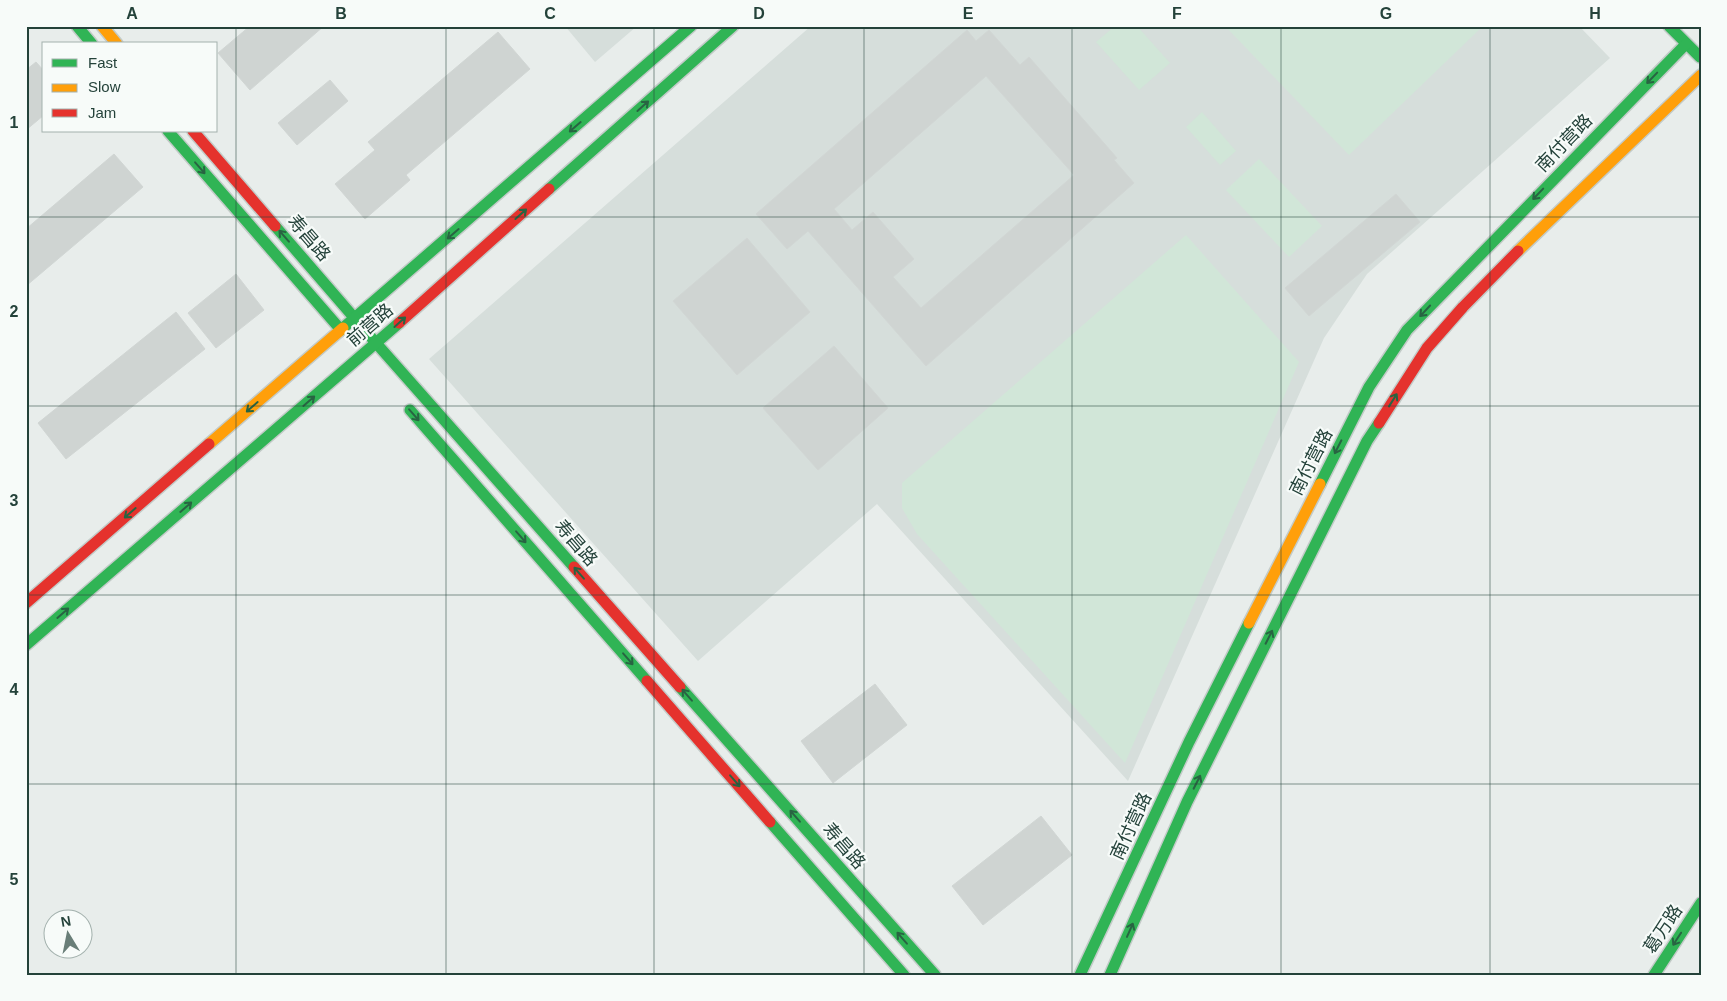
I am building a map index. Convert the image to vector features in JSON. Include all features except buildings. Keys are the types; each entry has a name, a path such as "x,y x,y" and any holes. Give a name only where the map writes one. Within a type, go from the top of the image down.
{"street":[{"path":"77,26 90,42"},
{"path":"102,26 116,42"},
{"name":"前营路","path":"26,603 302,363 341,332 691,26"},
{"name":"前营路","path":"26,645 376,343 733,26"},
{"path":"1669,26 1701,58"},
{"name":"南付营路","path":"1080,975 1189,742 1369,387 1407,330 1686,44"},
{"path":"1110,975 1187,802 1368,441 1400,389 1427,348 1463,307 1510,258 1701,74"},
{"name":"寿昌路","path":"169,132 341,332"},
{"name":"寿昌路","path":"194,132 376,343 935,975"},
{"path":"316,273 332,301 341,332 338,350"},
{"path":"301,285 308,299 312,316"},
{"path":"302,363 311,342"},
{"path":"323,388 336,364"},
{"path":"401,400 904,975"},
{"name":"葛万路","path":"1654,975 1701,902"}],"shaded area":[{"path":"565,26 637,26 595,62"},
{"path":"811,26 1579,26 1610,58 1367,274 1324,338 1128,781 877,504 698,661 429,359"}],"green space":[{"path":"1115,26 1137,26 1170,63 1139,90 1096,42"},
{"path":"1225,26 1483,26 1349,155"},
{"path":"1202,112 1236,151 1220,165 1186,127"},
{"path":"1259,159 1322,226 1289,257 1226,190"},
{"path":"1186,235 1299,362 1125,763 917,534 902,508 902,483"}],"traffic: fast":[{"path":"77,26 90,42"},
{"path":"343,328 691,26"},
{"path":"549,189 733,26"},
{"path":"1669,26 1700,57"},
{"path":"1320,484 1369,387 1407,330 1686,44"},
{"path":"169,132 341,330"},
{"path":"275,226 574,567"},
{"path":"26,645 399,323"},
{"path":"410,410 647,681"},
{"path":"1110,975 1187,802 1367,441 1379,423"},
{"path":"1080,975 1189,742 1249,623"},
{"path":"680,687 935,975"},
{"path":"770,822 904,975"},
{"path":"1654,975 1701,903"}],"traffic: slow":[{"path":"102,26 115,42"},
{"path":"1518,251 1701,75"},
{"path":"209,444 343,328"},
{"path":"1249,623 1320,484"}],"traffic: jam":[{"path":"194,132 275,226"},
{"path":"399,323 549,189"},
{"path":"1379,423 1427,348 1463,307 1518,251"},
{"path":"26,603 209,444"},
{"path":"574,567 680,687"},
{"path":"647,681 770,822"}]}
